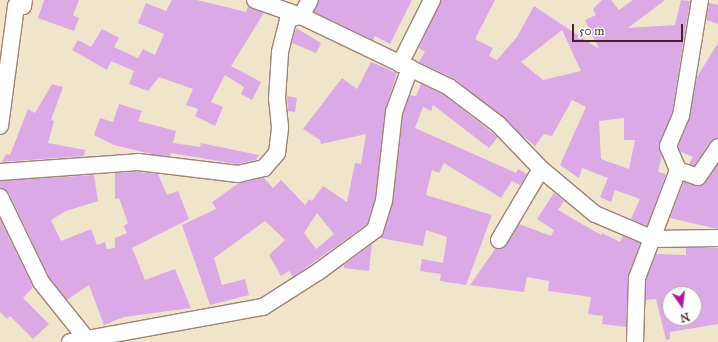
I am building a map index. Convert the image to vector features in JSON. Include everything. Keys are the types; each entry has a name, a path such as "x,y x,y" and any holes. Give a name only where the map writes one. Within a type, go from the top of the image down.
{"street":[{"path":"0,126 16,6 22,6 24,0"},
{"path":"255,0 301,16 449,87 498,124 541,169 595,214 654,239 718,238"},
{"path":"0,172 138,162 238,174 264,168 277,152 280,127 276,99 286,26 288,19 301,16 310,0"},
{"path":"0,197 41,282 77,339 263,307 318,272 375,230 384,202 394,112 405,66 432,0"},
{"path":"635,342 637,278 654,239 678,170 668,146 681,116 700,0"},
{"path":"678,170 697,177 718,147"},
{"path":"499,240 541,169"}],"building":[{"path":"44,0 79,0 73,15 79,18 74,31 38,18"},
{"path":"172,0 197,0 246,12 248,7 264,13 231,66 261,82 252,100 241,94 244,87 225,75 211,102 223,107 215,126 195,116 198,109 186,105 193,89 159,77 148,91 129,84 134,71 111,61 107,70 72,50 78,40 91,47 102,29 119,38 114,47 138,58 143,49 155,55 164,34 138,23 146,3 166,11"},
{"path":"319,0 412,0 390,44 375,36 373,40 314,12"},
{"path":"441,0 495,0 475,39 493,48 489,56 497,60 517,37 534,6 599,49 585,20 596,15 593,9 602,0 611,0 619,10 633,0 665,0 628,28 675,25 681,0 690,1 672,113 659,146 662,155 658,172 666,174 647,226 631,219 640,199 615,190 611,202 600,197 608,178 582,168 579,178 560,165 586,107 572,100 552,136 544,134 535,146 455,79 419,62 425,52 419,48","holes":["562,30 581,71 543,80 521,62","624,118 624,140 635,140 629,169 601,159 599,121"]},
{"path":"709,3 718,5 718,24 706,20"},
{"path":"296,28 321,43 316,53 292,43"},
{"path":"718,43 718,138 710,142 694,166 689,164 693,157 681,152 678,146 690,118 697,77"},
{"path":"371,62 397,73 385,111 375,199 367,224 293,277 289,271 281,276 269,255 285,240 265,221 214,258 222,285 245,279 249,295 210,305 182,225 216,209 212,202 239,183 264,178 273,188 281,180 305,205 309,199 312,201 323,186 347,202 355,163 361,164 366,134 321,144 320,140 303,129 342,78 357,89","holes":["317,213 334,234 316,249 304,233"]},
{"path":"52,84 63,87 51,120 54,121 48,143 85,150 84,156 2,162 6,154 10,155 28,109 35,113"},
{"path":"421,84 444,95 498,137 489,148 433,105 431,111 423,107 415,128 516,173 518,169 527,174 520,185 512,181 501,198 444,163 439,173 432,170 426,195 492,215 466,285 440,281 441,274 420,271 422,259 443,263 447,237 426,230 423,246 380,238 393,202 403,114 410,95 416,96"},
{"path":"287,96 297,98 295,112 288,111"},
{"path":"119,104 142,111 138,121 176,131 173,143 200,147 201,143 259,155 256,160 237,164 171,153 170,156 156,155 114,145 94,135 100,118 113,122"},
{"path":"718,164 718,229 670,218 684,182 703,185"},
{"path":"138,172 158,174 167,195 178,191 189,219 132,248 145,280 175,269 191,308 124,317 104,325 89,285 67,300 49,277 9,193 0,188 0,181 94,175 98,201 66,211 51,220 61,241 91,229 97,245 105,242 107,249 115,248 115,238 127,233 124,226 128,223 119,198 115,199 115,173"},
{"path":"554,193 564,201 558,210 601,235 602,233 620,242 623,236 640,243 628,277 626,327 602,324 603,316 588,314 591,297 548,291 549,281 527,277 524,292 470,285 495,249 507,245 519,224 551,236 554,230 537,219"},
{"path":"0,219 33,287 23,298 49,324 33,339 10,316 7,319 0,312"},
{"path":"372,244 369,271 344,268 344,265"},
{"path":"686,248 718,248 718,324 670,332 670,339 666,340 663,326 702,326 702,286 662,286 662,324 656,299 646,300 646,280 656,254 686,255"}]}
